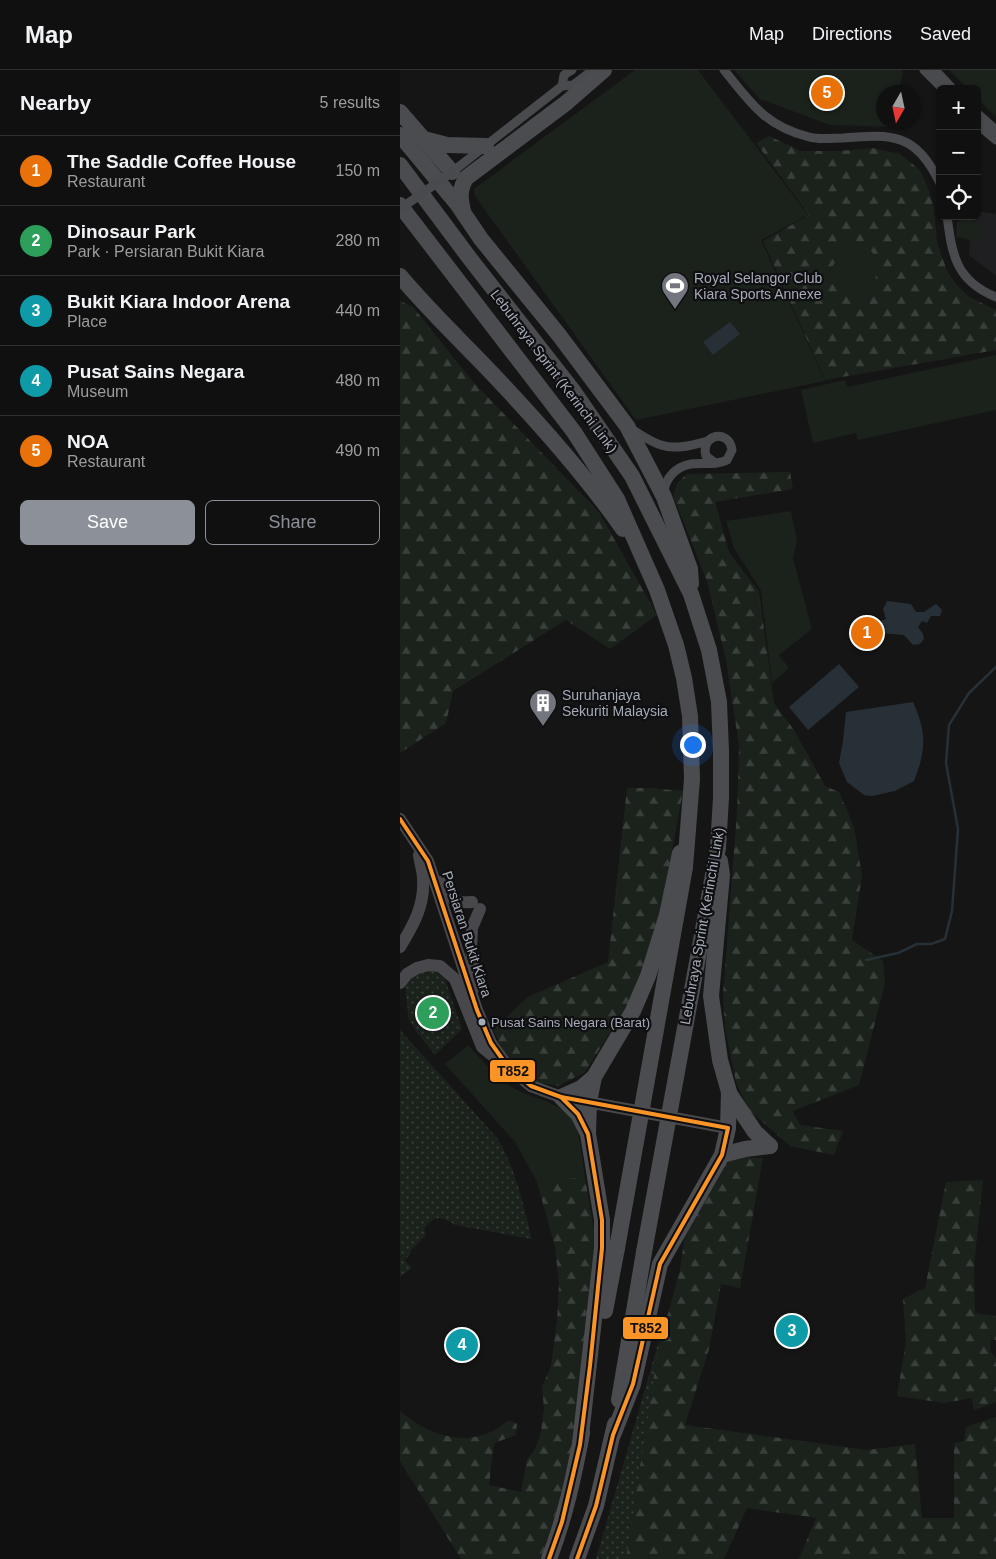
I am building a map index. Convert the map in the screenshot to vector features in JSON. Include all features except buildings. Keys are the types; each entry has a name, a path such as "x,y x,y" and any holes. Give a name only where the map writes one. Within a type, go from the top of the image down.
{"highway":[{"path":"464,213 460,200 461,187 466,178 566,103 604,70"},
{"path":"400,112 452,172"},
{"path":"400,135 464,213 482,239 559,335 627,426 664,497 690,569 691,594"},
{"path":"424,138 447,146 486,146"},
{"name":"Lebuhraya Sprint (Kerinchi Link)","path":"400,165 465,253 574,392 632,476 691,594 709,650 719,702 721,798 718,848 644,1252 613,1435 596,1506 577,1559"},
{"name":"Lebuhraya Sprint (Kerinchi Link)","path":"400,205 574,432 616,499 657,590 676,645 690,716 692,779 685,867 571,1492 549,1559"},
{"path":"400,276 568,458 641,555"},
{"path":"400,288 410,296 420,299"},
{"path":"580,1444 602,1248 602,1220 588,1134 589,1102 594,1077 633,1011 657,952 681,848 692,779"},
{"path":"718,848 722,874 711,996 720,1060 729,1092 754,1132 770,1146 745,1149 722,1155"},
{"path":"588,1134 578,1114 561,1097 580,1088 594,1077"},
{"path":"613,1435 633,1384 660,1264 722,1155 728,1128 729,1092"}],"street":[{"path":"562,86 564,76 572,70"},
{"path":"400,209 452,172 562,86 573,85 593,70"},
{"path":"724,70 754,108 770,121 787,130 810,138 882,136 902,140 912,145 921,153 936,175"},
{"path":"924,70 939,85"},
{"path":"935,70 950,85"},
{"path":"981,117 996,130"},
{"path":"981,127 996,140"},
{"path":"948,220 954,256 959,267 975,287 996,297"},
{"path":"627,426 664,446 685,446 721,436 732,446 731,454 727,460 718,463 686,465 678,468 670,476 664,487 664,497"},
{"path":"708,441 706,456 714,462"},
{"name":"Persiaran Bukit Kiara","path":"400,819 428,861 477,1010 491,1043 508,1068 531,1086 561,1097 728,1128"},
{"path":"400,947 415,924 422,898 424,879 417,846"},
{"path":"428,861 449,897 472,907"},
{"path":"444,908 455,911 472,907"},
{"path":"471,992 475,984 470,948 472,907"},
{"path":"400,983 407,974 417,968 428,965 440,966 455,980 482,1047 508,1068"}],"shaded area":[{"path":"996,211 996,276 969,255 971,220 981,220 981,212 995,214"},
{"path":"730,322 740,334 713,355 703,342"},
{"path":"887,601 911,604 916,612 924,612 936,604 942,610 940,616 931,616 927,623 922,621 918,627 924,639 920,644 913,645 904,635 881,633 877,628 878,622 886,619 883,609"},
{"path":"839,664 859,687 808,730 789,707"},
{"path":"913,702 923,732 923,751 914,781 895,791 872,796 864,795 847,782 839,763 846,712"}],"green space":[{"name":"Royal Selangor Club Kiara Sports Annexe","path":"635,70 698,70 808,215 761,240 825,381 636,420 475,196 474,189"},
{"path":"734,70 903,70 900,85 876,85 876,126 830,125 760,99"},
{"path":"949,70 996,70 996,117 981,102 981,85 964,85"},
{"path":"769,136 801,151 840,151 872,148 900,154 920,170 934,208 937,242 947,271 956,284 969,297 996,310 996,350 825,380 763,241 809,215 756,143","holes":["851,240 866,243 875,257 877,271 873,290 866,306 854,313 854,293 838,285 830,269 838,259 839,245"]},
{"path":"960,220 971,220 979,222 984,226 982,239 977,241 956,237 957,222"},
{"path":"851,240 866,243 875,257 877,271 873,290 866,306 854,313 841,289 833,280 830,268 838,259 839,245"},
{"path":"400,301 413,307 474,383 599,512 657,615 610,649 566,620 453,691 446,723 400,753"},
{"path":"996,355 996,410 858,440 856,433 813,443 801,390 845,380 847,387"},
{"path":"790,472 793,489 715,502 729,552 759,592 774,703 794,730 825,786 839,792 854,827 862,876 852,940 883,961 885,983 859,1085 793,1111 800,1125 843,1131 834,1155 790,1146 749,1110 736,1082 725,1028 723,995 737,812 739,746 726,660 707,581 673,496 677,483 687,474"},
{"path":"791,511 797,540 793,558 812,629 779,655 789,668 772,683 761,591 734,548 726,521"},
{"path":"627,788 683,791 661,911 632,998 585,1072 559,1086 531,1081 507,1059 493,1030 528,997 608,962"},
{"path":"433,969 445,979 462,1029 435,1055 409,1020 405,987 409,980 420,972"},
{"path":"400,1030 498,1139 510,1163 532,1239 455,1225 438,1218 428,1224 424,1229 426,1235 404,1260 412,1268 400,1277"},
{"path":"468,1045 504,1082 517,1090 559,1107 571,1117 579,1138 585,1177 537,1182 515,1142 445,1064"},
{"path":"727,1156 763,1158 740,1288 721,1284 709,1349 685,1425 867,1450 915,1444 922,1518 954,1518 954,1443 964,1441 966,1427 996,1417 996,1559 799,1559 816,1518 747,1508 724,1559 596,1559 680,1270 685,1234"},
{"path":"585,1177 595,1236 574,1442 550,1536 540,1559 461,1559 400,1461 400,1411 421,1426 456,1438 481,1436 495,1430 509,1420 517,1424 516,1435 494,1443 489,1485 521,1492 527,1459 534,1451 541,1432 544,1408 542,1387 551,1366 557,1320 559,1284 555,1247 537,1182"},
{"path":"983,1180 974,1266 975,1313 996,1316 996,1340 991,1339 990,1351 996,1358 996,1402 974,1410 972,1398 944,1403 897,1396 906,1342 903,1299 925,1288 946,1182"},
{"path":"660,1337 626,1559 596,1559"}],"waterway":[{"path":"866,960 898,953 917,944 931,944 945,939 952,911 958,829 946,763 949,725 969,693 996,667"}],"transit line":[{"name":"T852","path":"400,819 428,861 477,1010 491,1043 508,1067 531,1086 561,1097 728,1128 722,1155 660,1264 633,1384 613,1435 596,1506 577,1559"},
{"name":"T852","path":"549,1559 562,1522 580,1445 602,1248 602,1220 588,1134 578,1114 561,1097"}],"place":[{"name":"NOA","path":"827,93"},
{"name":"Royal Selangor Club Kiara Sports Annexe","path":"675,310"},
{"name":"The Saddle Coffee House","path":"867,633"},
{"name":"Suruhanjaya Sekuriti Malaysia","path":"543,727"},
{"name":"Dinosaur Park","path":"433,1013"},
{"name":"Pusat Sains Negara (Barat)","path":"482,1022"},
{"name":"Bukit Kiara Indoor Arena","path":"792,1331"},
{"name":"Pusat Sains Negara","path":"462,1345"}]}
